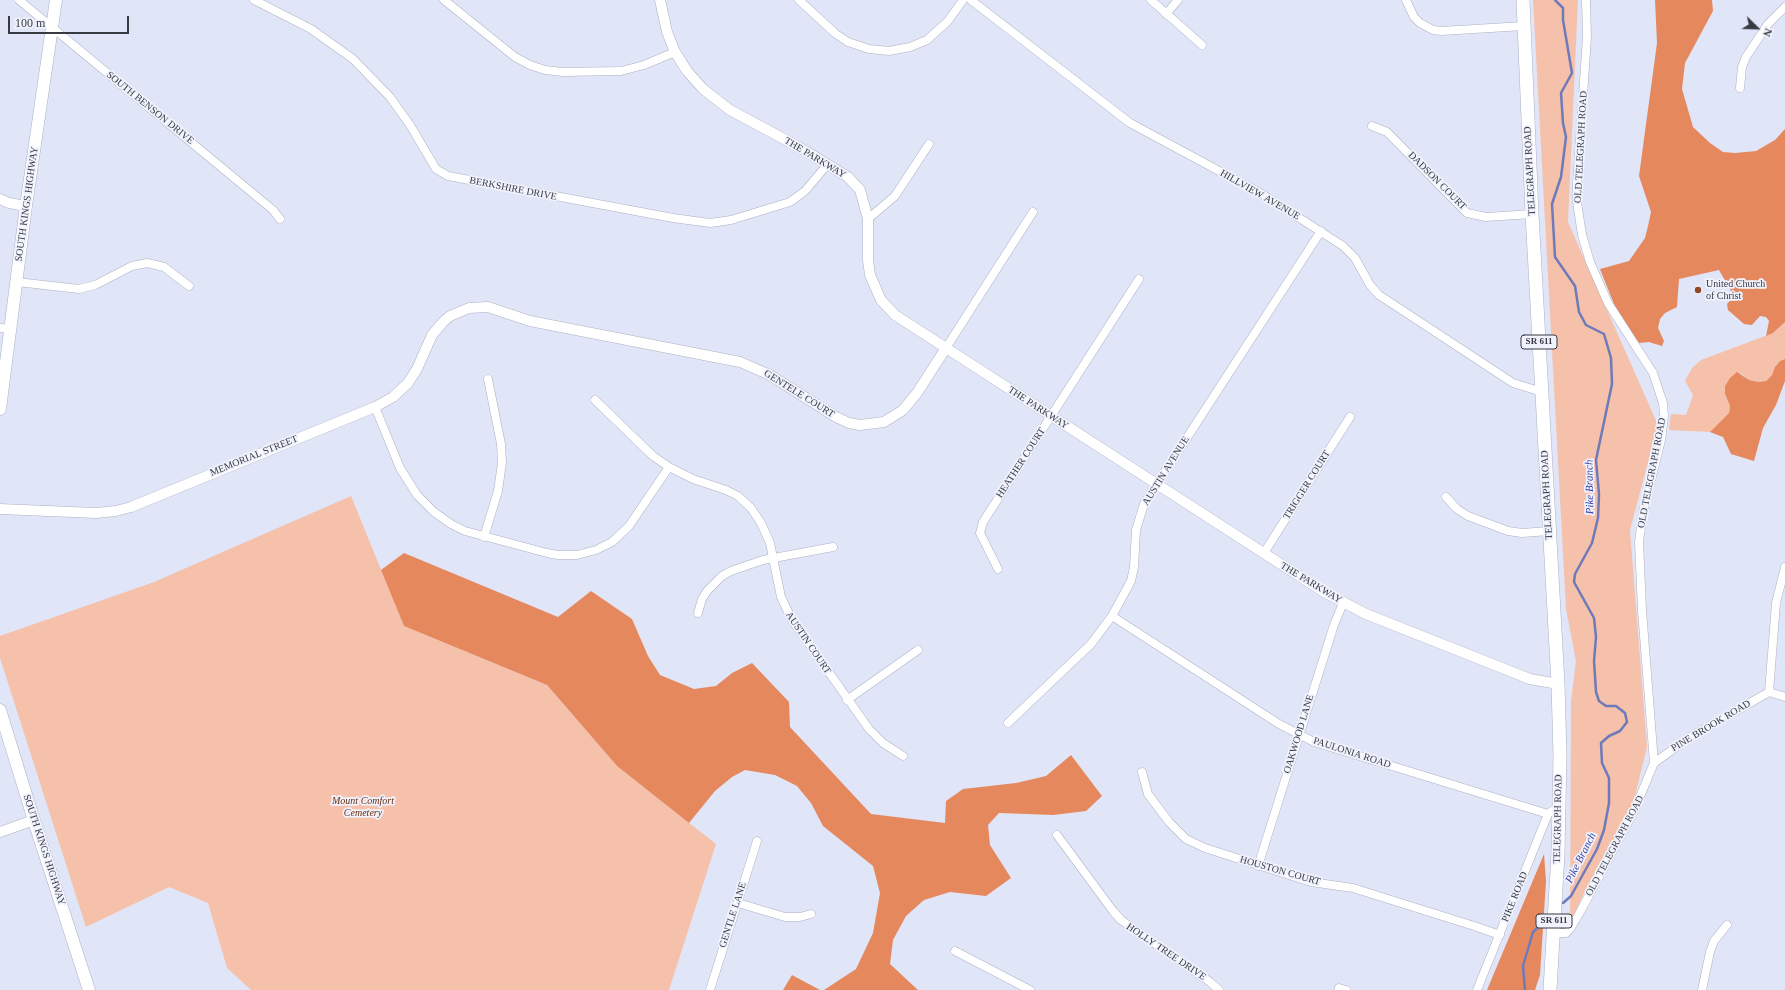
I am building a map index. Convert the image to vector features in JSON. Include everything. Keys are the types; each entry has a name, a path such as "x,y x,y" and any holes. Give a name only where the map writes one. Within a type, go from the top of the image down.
{"main road":[{"name":"SOUTH KINGS HIGHWAY","path":"0,409 6,328 17,282 26,206 56,0"},
{"name":"TELEGRAPH ROAD","path":"1523,0 1532,214 1558,684 1560,756 1553,811 1558,853 1550,990"},
{"name":"SOUTH KINGS HIGHWAY","path":"0,710 89,990"}],"street":[{"name":"SOUTH BENSON DRIVE","path":"19,0 273,210 280,219"},
{"name":"BERKSHIRE DRIVE","path":"254,0 311,29 353,59 390,97 410,125 436,169 448,176 673,218 710,223 732,220 790,202 805,191 827,165"},
{"path":"444,0 515,57 530,65 545,70 563,72 621,71 644,65 675,52"},
{"name":"THE PARKWAY","path":"660,0 667,32 675,52 693,78 716,100 848,177 860,190 868,219 869,269 873,284 881,300 896,315 1343,603 1530,679 1558,684"},
{"path":"799,0 836,34 848,42 869,49 889,51 910,47 927,40 948,21 963,0"},
{"name":"HILLVIEW AVENUE","path":"971,0 1130,123 1262,194 1343,246 1355,258 1370,285 1379,295 1513,383 1542,392"},
{"path":"1151,0 1202,45"},
{"path":"1166,14 1178,0"},
{"path":"1406,0 1414,17 1420,23 1433,30 1441,31 1524,26"},
{"name":"OLD TELEGRAPH ROAD","path":"1554,933 1566,933 1579,914 1634,811 1654,763 1642,610 1639,542 1643,512 1661,440 1664,416 1663,403 1653,373 1608,303 1590,262 1582,235 1577,202 1577,183 1587,37 1586,0"},
{"path":"1740,88 1742,67 1746,57 1768,24 1785,7"},
{"name":"DADSON COURT","path":"1372,126 1387,132 1467,212 1486,217 1532,214"},
{"path":"868,219 895,196 929,144"},
{"path":"0,200 26,206"},
{"name":"GENTELE COURT","path":"462,310 475,307 488,308 530,321 740,362 770,375 836,418 860,425 884,422 903,410 917,393 1033,212"},
{"name":"AUSTIN AVENUE","path":"1008,724 1094,641 1112,616 1131,581 1134,567 1134,538 1140,513 1157,484 1320,231"},
{"path":"17,282 79,290 95,285 132,266 147,263 164,267 189,286"},
{"name":"HEATHER COURT","path":"998,569 980,533 983,522 1139,279"},
{"name":"MEMORIAL STREET","path":"0,509 96,513 116,511 131,507 375,407 393,397 408,383 417,369 437,328 450,316 462,310"},
{"path":"484,537 498,491 502,463 488,379"},
{"name":"AUSTIN COURT","path":"595,400 653,456 668,467 693,479 726,490 747,504 761,523 770,543 781,597 789,615 847,700 876,737 903,756"},
{"path":"375,407 400,468 418,495 434,512 451,524 465,531 558,555 577,555 596,550 612,542 625,530 668,467"},
{"name":"TRIGGER COURT","path":"1264,553 1350,417"},
{"path":"1446,497 1457,509 1468,516 1508,531 1522,533 1549,531"},
{"path":"698,613 702,599 707,591 722,576 739,567 773,558 832,547"},
{"path":"1785,567 1776,603 1769,692 1785,697"},
{"name":"OAKWOOD LANE","path":"1258,866 1334,625 1343,603"},
{"name":"PAULONIA ROAD","path":"1112,616 1279,724 1314,742 1553,811"},
{"path":"847,700 918,650"},
{"name":"PINE BROOK ROAD","path":"1654,763 1690,737 1769,692"},
{"name":"HOUSTON COURT","path":"1142,772 1147,790 1152,800 1169,822 1182,835 1205,848 1310,882 1353,888 1500,935"},
{"name":"PIKE ROAD","path":"1477,990 1553,811"},
{"path":"0,832 34,820"},
{"name":"HOLLY TREE DRIVE","path":"1057,835 1121,920 1210,982 1219,990"},
{"name":"GENTLE LANE","path":"710,990 757,841"},
{"path":"738,903 784,917 800,917 811,914"},
{"path":"1702,990 1710,952 1714,941 1727,925"},
{"path":"955,951 1030,990"}],"green space":[{"path":"1533,0 1578,0 1568,222 1658,425 1630,530 1647,747 1633,804 1584,893 1570,925 1571,701 1576,661 1566,609"},
{"path":"1785,322 1785,359 1780,361 1775,367 1772,375 1766,381 1758,382 1749,380 1740,373 1725,394 1730,406 1729,413 1710,432 1669,430 1671,414 1686,415 1693,395 1685,381 1692,368 1701,360 1773,333"},
{"name":"Mount Comfort Cemetery","path":"351,496 404,626 547,685 617,766 716,844 669,990 251,990 227,968 208,903 169,887 86,927 0,658 0,636 154,582"}],"shaded area":[{"path":"1655,0 1712,0 1713,11 1685,63 1682,89 1693,127 1710,143 1723,152 1735,153 1756,151 1775,140 1785,129 1785,322 1773,333 1766,336 1769,321 1766,317 1760,316 1752,325 1744,324 1728,310 1727,304 1734,296 1719,270 1679,279 1677,307 1665,313 1660,319 1658,328 1664,341 1662,346 1649,342 1639,343 1620,319 1600,269 1629,261 1645,238 1651,212 1639,176 1657,43"},
{"path":"1785,359 1785,381 1776,405 1763,428 1754,461 1731,454 1723,437 1710,432 1729,413 1730,406 1725,394 1725,386 1730,378 1737,372 1749,380 1758,382 1766,381 1772,375 1775,367 1780,361"},
{"path":"404,553 558,617 591,591 632,619 648,656 660,675 694,689 716,686 732,673 752,663 789,702 790,727 871,814 945,823 946,801 963,789 1016,783 1046,776 1071,755 1102,796 1086,811 1053,815 999,813 988,825 990,845 1011,878 986,896 950,892 924,900 906,916 893,940 890,964 918,990 824,990 856,969 873,933 880,893 873,866 823,826 811,803 797,786 775,775 745,770 732,777 715,791 689,823 617,766 547,685 404,626 381,570"},
{"path":"1544,854 1546,881 1540,975 1535,990 1487,990"},
{"path":"792,975 820,990 783,990"}],"waterway":[{"name":"Pike Branch","path":"1555,0 1563,8 1563,20 1572,73 1561,93 1563,123 1566,137 1561,177 1552,204 1555,257 1575,286 1579,312 1586,325 1604,334 1611,358 1612,384 1596,460 1599,494 1598,518 1592,543 1575,574 1574,582 1594,618 1596,637 1594,661 1596,692 1599,701 1606,706 1616,706 1625,713 1627,722 1620,731 1609,736 1601,743 1602,763 1609,778 1609,803 1604,830 1597,849 1571,896 1563,903"},
{"name":"Pike Branch","path":"1525,990 1523,966 1533,932 1548,918"}],"place":[{"name":"United Church of Christ","path":"1698,290"}]}
